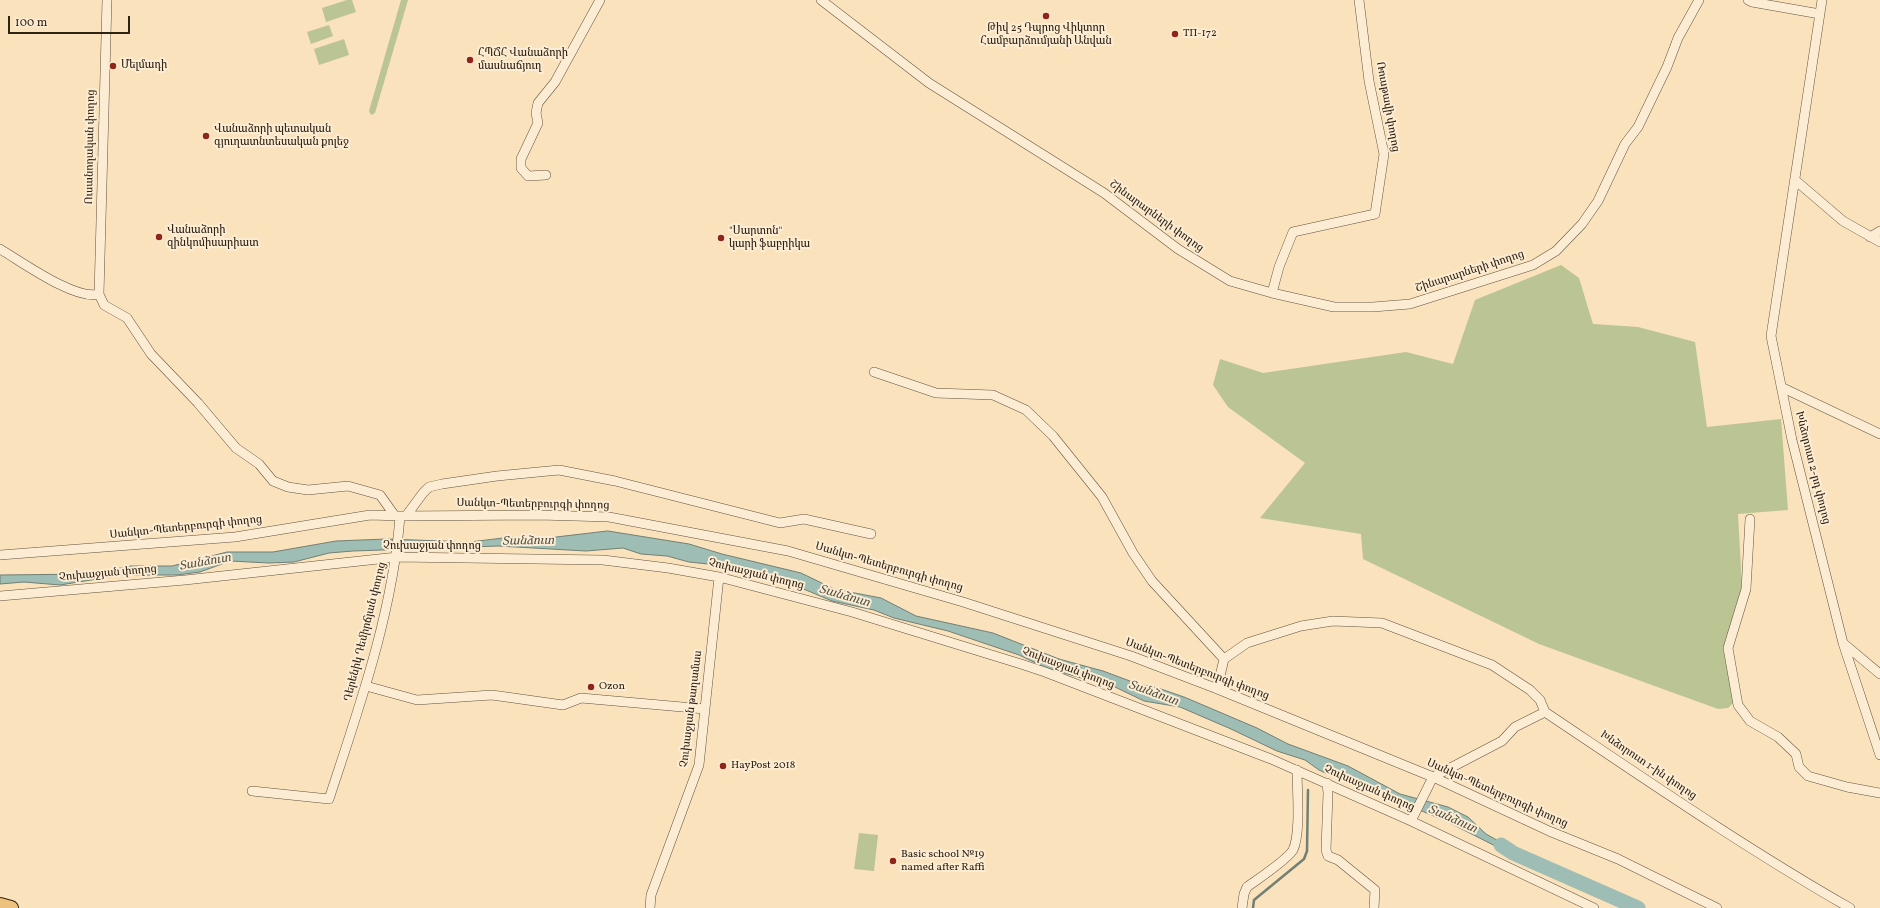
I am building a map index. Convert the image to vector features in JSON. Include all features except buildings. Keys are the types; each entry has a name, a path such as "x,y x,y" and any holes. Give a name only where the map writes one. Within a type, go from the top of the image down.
{"highway":[{"path":"0,905 11,908"}],"street":[{"name":"Ուսանողական փողոց","path":"99,294 107,0"},
{"path":"546,175 528,176 521,168 521,159 538,123 536,112 538,103 555,82 600,0"},
{"name":"Ռուսթավի փողոց","path":"1272,293 1279,267 1293,232 1375,214 1384,154 1369,82 1359,0"},
{"name":"Շինարարների փողոց","path":"824,2 929,83 1104,194 1178,249 1230,281 1272,293 1334,307 1373,307 1410,304 1533,265 1556,252 1582,224 1598,201 1625,144 1638,127 1668,67 1678,38 1699,0"},
{"path":"1748,0 1820,14"},
{"name":"Խնձորուտ 2-րդ փողոց","path":"1822,0 1771,336 1781,387 1843,643 1880,755"},
{"path":"1795,180 1843,221 1880,242"},
{"path":"1870,237 1880,231"},
{"path":"0,249 68,289 92,296 99,294 104,305 127,318 151,354 198,403 236,448 259,464 273,481 288,487 308,490 348,486 380,495 401,516 422,492 429,487 497,476 559,470 615,481 780,523 804,519 871,534"},
{"path":"874,372 936,393 993,395 1026,410 1053,436 1102,497 1133,553 1152,581 1224,659"},
{"path":"1781,387 1880,434"},
{"name":"Սանկտ-Պետերբուրգի փողոց","path":"0,555 235,537 370,515 539,515 609,517 788,551 963,602 1131,656 1217,689 1433,777 1549,831 1618,859 1718,908"},
{"name":"Դերենիկ Դեմիրճյան փողոց","path":"252,791 329,799 366,686 397,555 401,516"},
{"path":"1750,519 1746,588 1728,648 1738,705 1750,721 1778,737 1796,754 1799,767 1808,776 1846,787 1880,793"},
{"name":"Չուխաջյան փողոց","path":"0,596 185,580 397,555 603,560 668,568 719,577 852,612 1021,664 1297,770 1413,818 1594,908"},
{"name":"Չուխաջյան թաղամաս","path":"650,908 652,896 699,765 719,577"},
{"path":"1217,689 1224,659 1247,643 1301,626 1333,620 1382,623 1492,664 1530,690 1540,700 1545,712 1515,727 1502,741 1433,777 1413,818"},
{"path":"1843,643 1880,674"},
{"path":"366,686 417,700 492,695 563,705 581,698 705,709"},
{"name":"Խնձորուտ 1-ին փողոց","path":"1545,712 1797,878 1850,908"},
{"path":"1242,908 1244,894 1248,887 1287,857 1293,850 1297,835 1297,770"},
{"path":"1326,783 1328,793 1326,850 1328,856 1338,860 1375,890 1374,908"}],"green space":[{"path":"347,0 352,0 356,12 326,22 322,8"},
{"path":"401,0 408,0 375,113 371,115 369,111"},
{"path":"329,25 333,36 311,44 307,32"},
{"path":"344,39 349,55 319,65 314,49"},
{"path":"1561,265 1579,278 1593,324 1638,327 1695,342 1707,427 1781,419 1788,510 1738,514 1742,587 1723,649 1734,702 1728,708 1718,709 1539,644 1363,559 1361,534 1260,518 1305,463 1228,407 1213,385 1220,359 1263,373 1406,352 1453,364 1475,300"},
{"path":"859,833 878,835 874,871 854,869"}],"water":[{"path":"608,531 689,544 722,554 801,573 834,589 881,598 916,616 993,633 1059,659 1103,671 1138,684 1158,688 1184,697 1257,728 1288,744 1348,766 1400,794 1448,807 1468,817 1486,834 1518,852 1518,855 1517,857 1446,821 1349,781 1332,776 1319,770 1305,760 1277,751 1180,707 1144,701 1115,687 1044,667 1019,655 948,631 894,618 874,610 832,601 806,590 731,568 689,562 667,556 641,554 623,548 586,551 498,546 353,551 329,553 294,562 269,563 230,561 200,572 177,575 122,575 60,585 24,582 0,584 0,575 89,574 131,566 172,566 227,552 273,552 336,541 387,539 470,542 511,537 530,540"}],"waterway":[{"path":"1253,908 1254,900 1304,859 1307,851 1308,790"},
{"name":"Տանձուտ","path":"1501,845 1513,853 1638,908"}],"place":[{"name":"Թիվ 25 Դպրոց Վիկտոր Համբարձումյանի Անվան","path":"1046,16"},
{"name":"ТП-172","path":"1175,34"},
{"name":"ՀՊՃՀ Վանաձորի մասնաճյուղ","path":"470,60"},
{"name":"Մելմադի","path":"113,66"},
{"name":"Վանաձորի պետական գյուղատնտեսական քոլեջ","path":"206,136"},
{"name":"Վանաձորի զինկոմիսարիատ","path":"159,237"},
{"name":"\"Սարտոն\" կարի ֆաբրիկա","path":"721,238"},
{"name":"Ozon","path":"591,687"},
{"name":"HayPost 2018","path":"723,766"},
{"name":"Basic school №19 named after Raffi","path":"893,861"}]}
